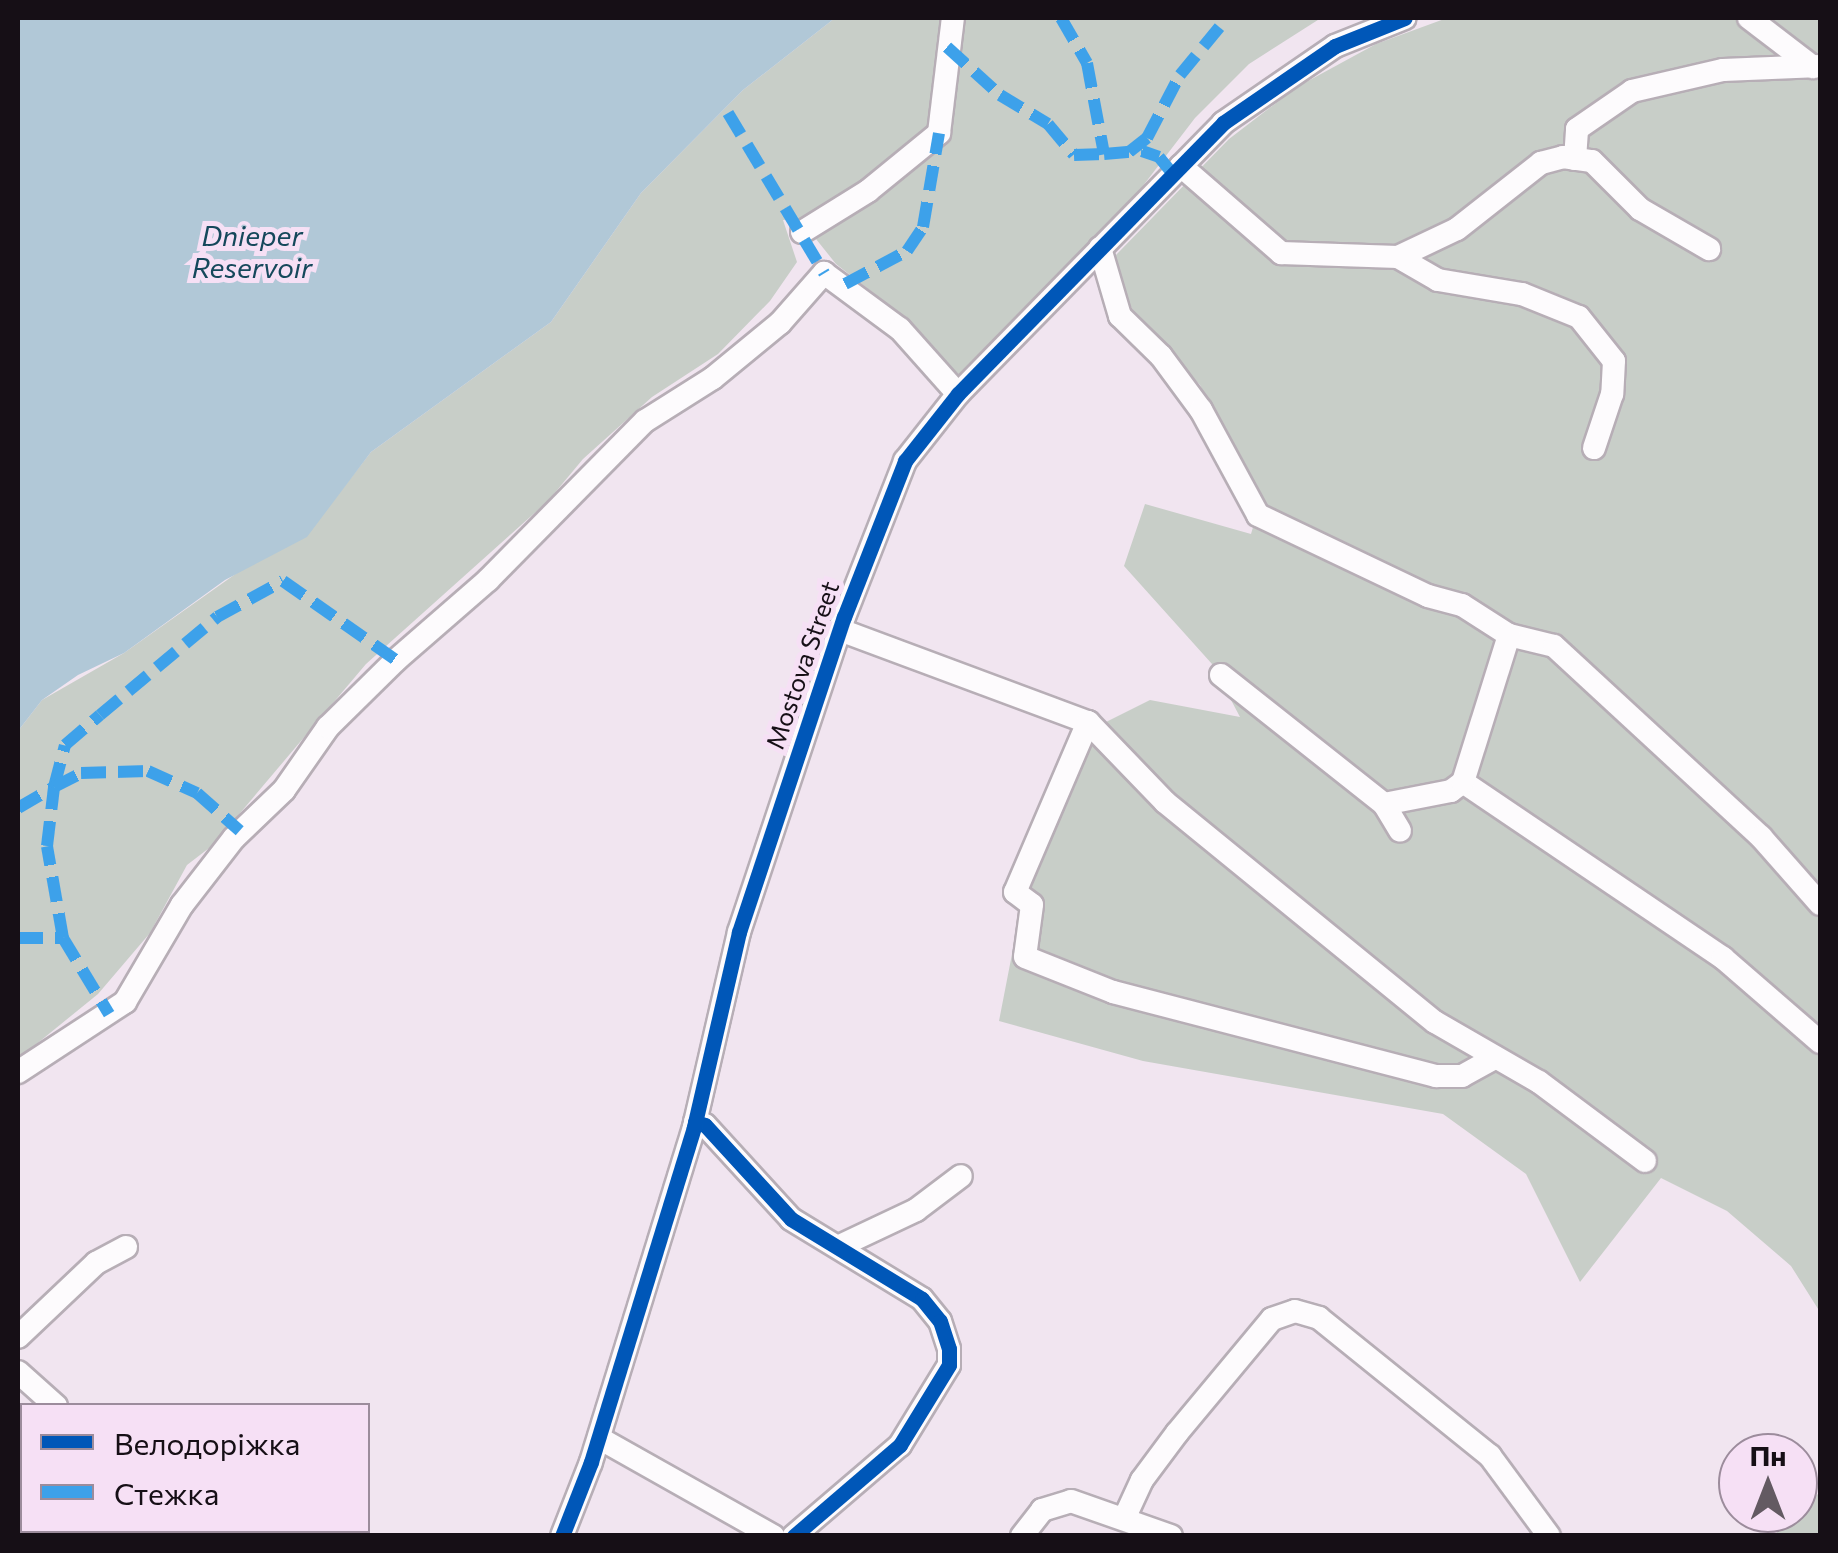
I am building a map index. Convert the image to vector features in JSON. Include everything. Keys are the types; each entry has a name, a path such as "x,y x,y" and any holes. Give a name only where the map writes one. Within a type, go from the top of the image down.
{"street":[{"path":"802,232 868,191 939,133 953,18"},
{"name":"Mostova Street","path":"562,1536 599,1438 695,1122 739,932 840,630 905,460 958,394 1100,248 1181,166 1277,81 1335,46 1405,18"},
{"path":"1726,18 1750,20 1817,67"},
{"path":"1575,159 1577,130 1632,91 1723,70 1817,67"},
{"path":"1181,166 1281,253 1398,256 1457,229 1542,163 1575,159 1592,162 1640,209 1709,249"},
{"path":"1100,248 1120,316 1161,356 1200,410 1258,516 1428,596 1462,605 1509,635 1554,646 1761,837 1820,904"},
{"path":"1398,256 1438,280 1552,303 1600,337 1614,361 1612,394 1594,448"},
{"path":"18,1072 125,1002 182,905 234,838 284,790 328,727 410,646 488,580 646,421 780,323 824,273 900,329 958,394"},
{"path":"840,630 1088,722 1165,802 1435,1022 1495,1058 1645,1161"},
{"path":"1384,804 1452,792 1463,782 1509,635"},
{"path":"1221,674 1384,804 1400,831"},
{"path":"1088,722 1015,892 1032,905 1026,957 1113,992 1436,1076 1462,1076 1495,1058"},
{"path":"1463,782 1723,958 1820,1042"},
{"path":"695,1122 791,1220 842,1245 933,1309 949,1365 900,1445 794,1536"},
{"path":"842,1245 916,1210 961,1176"},
{"path":"18,1337 96,1263 126,1247"},
{"path":"1124,1519 1142,1480 1272,1319 1295,1311 1319,1318 1490,1456 1549,1536"},
{"path":"18,1372 53,1403"},
{"path":"599,1438 773,1536"},
{"path":"1022,1536 1031,1520 1056,1503 1087,1504 1170,1536"}],"shaded area":[{"path":"835,18 1321,18 1249,64 1195,118 1129,204 959,381 885,302 836,264 800,219 783,220 797,262 770,301 718,354 652,397 583,459 548,501 366,664 213,845 187,865 150,933 98,994 18,1059 18,731 42,700 124,653 326,510 371,452 551,322 641,193 743,90"},
{"path":"1447,18 1820,18 1820,1312 1791,1266 1727,1211 1661,1178 1580,1282 1526,1174 1443,1114 1143,1061 999,1021 1025,887 1088,731 1150,700 1240,717 1212,664 1124,566 1145,504 1251,534 1259,507 1200,385 1141,323 1116,283 1115,256 1229,139 1297,87 1376,44"},
{"path":"1818,1494 1820,1535 1775,1535 1818,1533"}],"water":[{"name":"Dnieper Reservoir","path":"18,18 835,18 743,90 641,193 551,322 371,452 307,537 225,580 124,653 78,675 42,700 18,731"}],"marked path":[{"path":"1061,18 1087,63 1104,154 1142,151 1159,157 1173,174"},
{"path":"1129,152 1147,138 1180,75 1227,18"},
{"path":"947,47 1000,95 1048,124 1074,155 1104,154"},
{"path":"728,113 824,273"},
{"path":"845,284 907,251 923,227 939,133"},
{"path":"18,808 54,787 65,745 100,715 217,617 283,581 396,660"},
{"path":"63,938 47,846 54,787 81,773 148,771 197,793 240,831"},
{"path":"18,938 63,938 109,1014"}],"cycle path":[{"path":"562,1536 591,1462 694,1127 739,932 844,617 905,461 958,394 1223,123 1335,46 1405,18"},
{"path":"695,1122 705,1125 791,1219 922,1299 940,1321 949,1349 949,1365 900,1445 794,1536"}]}
